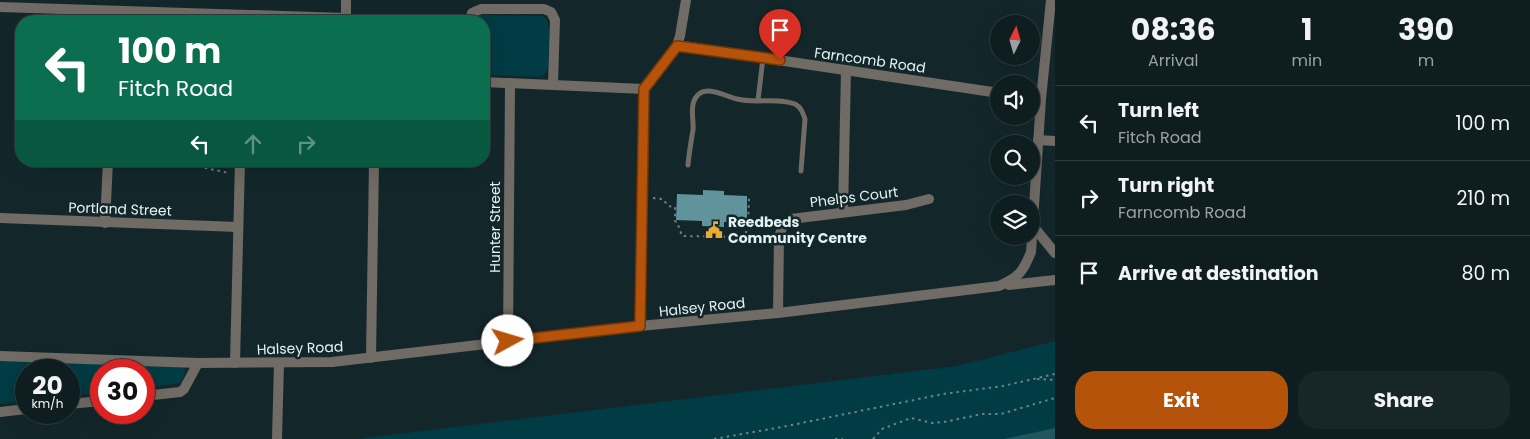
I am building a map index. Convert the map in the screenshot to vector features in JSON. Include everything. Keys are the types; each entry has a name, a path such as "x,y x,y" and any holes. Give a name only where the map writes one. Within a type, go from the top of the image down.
{"street":[{"path":"346,0 347,15"},
{"path":"640,326 644,89 677,46 686,0"},
{"name":"Halsey Road","path":"1040,75 1051,0"},
{"path":"0,7 177,15"},
{"path":"472,15 481,9 544,9 551,12 555,20 553,84"},
{"name":"Farncomb Road","path":"677,46 990,92"},
{"path":"842,212 846,70"},
{"path":"490,82 644,89"},
{"name":"Hunter Street","path":"508,341 510,83"},
{"path":"1040,140 1055,141"},
{"path":"106,223 108,167"},
{"path":"235,363 240,167"},
{"path":"370,358 374,167"},
{"name":"Phelps Court","path":"778,313 779,237 783,225 791,219 906,205 929,199"},
{"name":"Portland Street","path":"0,218 238,227"},
{"path":"1040,235 1055,253"},
{"name":"Halsey Road","path":"999,286 1016,278 1024,269 1031,252 1032,245"},
{"name":"Halsey Road","path":"0,356 198,363 332,362 640,326 778,313 1055,280"},
{"path":"155,395 180,392 184,389 198,363"},
{"path":"277,438 279,363"},
{"path":"0,412 15,410"}],"lane":[{"path":"758,100 763,58"},
{"path":"688,164 693,129 693,106 697,96 703,92 716,92 738,100 797,104 803,111 805,119 801,171"}],"path":[{"path":"201,167 239,175"},
{"path":"654,198 663,199 668,206 675,206 675,221 678,222 682,236 745,238 748,224 749,198"},
{"path":"714,439 943,394 1003,386 1055,374"},
{"path":"1034,379 1055,380"},
{"path":"874,439 882,429 911,418 932,423 944,422 982,414 1001,414 1055,398"},
{"path":"835,439 843,439"}],"shaded area":[{"path":"490,15 542,16 546,19 549,32 548,69 542,77 490,75"},
{"path":"1055,341 1055,439 356,439 957,366"},
{"path":"0,359 15,359 15,402 0,404"},
{"path":"80,362 90,362 90,394 80,395"},
{"path":"155,364 183,365 185,372 180,383 155,386"},
{"path":"1055,428 1055,439 1004,439"}],"building":[{"path":"703,190 724,191 724,195 747,196 747,222 724,222 724,227 702,226 702,221 676,220 677,194 703,195"}],"place":[{"name":"Reedbeds Community Centre","path":"714,230"}],"route":[{"path":"508,341 640,326 644,89 677,46 780,60"}]}
